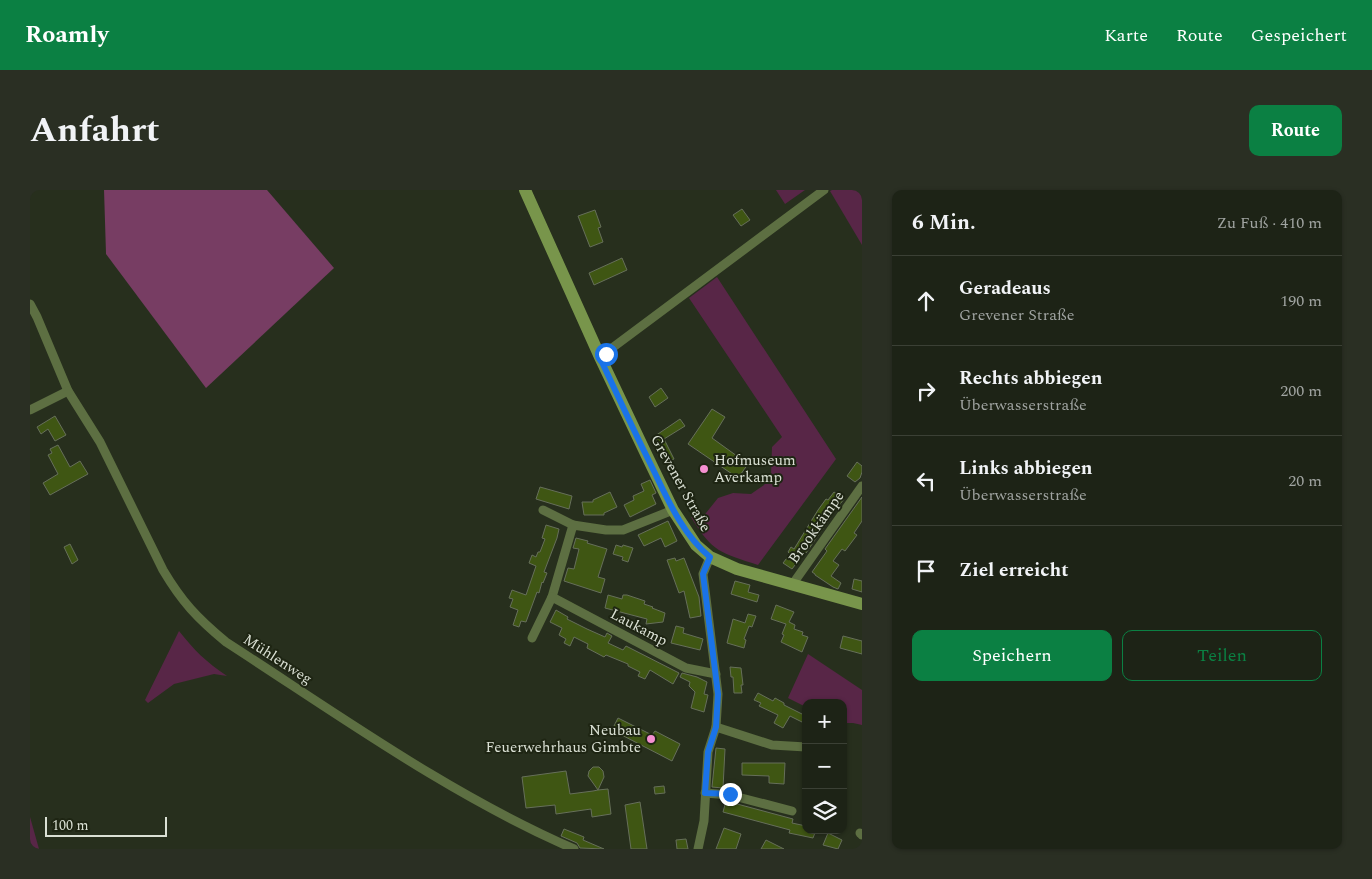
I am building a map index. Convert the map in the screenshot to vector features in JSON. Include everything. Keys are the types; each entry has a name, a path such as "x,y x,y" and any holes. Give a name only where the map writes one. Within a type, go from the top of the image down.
{"street":[{"name":"Grevener Straße","path":"525,190 600,358 674,510 696,545 710,557 737,569 862,604"},
{"path":"600,358 824,190"},
{"name":"Mühlenweg","path":"30,304 68,391 100,442 163,570 175,590 195,616 226,642 432,775 510,820 574,849"},
{"path":"30,410 68,391"},
{"name":"Brookkämpe","path":"792,585 862,486"},
{"path":"544,510 573,525 606,530 623,530 674,510"},
{"path":"532,638 552,597 573,525"},
{"path":"698,849 704,821 708,752 716,727 718,694 703,574 710,557"},
{"name":"Laukamp","path":"552,597 686,668 716,674"},
{"path":"716,727 772,745 802,746"},
{"path":"705,793 730,794 792,811"}],"shaded area":[{"path":"104,190 267,190 334,268 206,388 106,254"},
{"path":"776,190 805,190 785,204"},
{"path":"862,190 862,245 830,191"},
{"path":"717,277 836,459 758,565 718,550 705,538 691,517 702,518 718,498 733,493 751,494 764,485 771,475 772,447 782,437 689,298"},
{"path":"179,631 201,655 227,676 214,674 174,684 148,703 145,700"},
{"path":"808,654 862,690 862,725 847,723 847,699 802,699 802,705 788,698"},
{"path":"30,817 39,849 30,849"}],"building":[{"path":"742,209 750,220 741,226 733,215"},
{"path":"595,210 601,227 598,228 603,242 590,247 578,216"},
{"path":"622,258 627,270 594,285 589,273"},
{"path":"661,388 668,398 655,407 649,397"},
{"path":"712,409 725,417 712,438 748,464 738,478 688,444"},
{"path":"55,416 66,435 55,441 48,429 41,434 37,427"},
{"path":"680,419 685,426 664,439 674,459 667,462 655,436"},
{"path":"58,445 70,467 80,461 88,474 50,495 43,483 58,474 48,455 52,453 50,449"},
{"path":"857,462 862,466 862,472 860,478 855,482 847,476"},
{"path":"650,480 656,493 652,495 656,504 630,517 624,505 634,500 633,496 644,491 641,484"},
{"path":"540,487 572,496 569,509 536,499"},
{"path":"610,492 617,507 604,513 604,515 584,515 582,502 593,502 593,500"},
{"path":"834,492 844,499 837,508 834,506 827,516 830,518 806,553 792,569 783,563 790,554 788,552 791,547 794,549 818,510"},
{"path":"862,497 862,521 854,533 857,535 845,551 842,549 833,561 839,565 831,576 841,583 838,589 812,572 827,551 825,549"},
{"path":"668,521 677,541 665,547 661,538 644,546 638,535"},
{"path":"546,525 559,529 557,538 544,572 547,573 539,593 537,592 526,622 521,621 519,627 513,625 518,610 510,607 513,599 509,598 512,590 526,595 536,566 529,563 532,555 536,557 538,552 540,552 545,539 542,538"},
{"path":"576,538 607,549 598,577 605,579 601,593 564,581 568,568 574,569 579,549 573,548"},
{"path":"70,544 78,560 72,564 64,547"},
{"path":"616,545 633,548 628,562 622,560 623,557 613,554"},
{"path":"675,558 676,561 684,558 699,597 701,616 690,618 684,591 679,593 667,560"},
{"path":"854,579 862,581 862,592 852,589"},
{"path":"735,581 750,585 748,592 759,595 757,602 731,594"},
{"path":"608,595 622,599 623,595 627,595 645,601 644,604 665,613 663,622 646,624 647,619 605,608"},
{"path":"776,605 794,612 789,622 795,625 794,629 803,632 802,635 808,637 802,652 781,642 786,624 771,619"},
{"path":"556,610 568,617 567,619 587,629 605,637 607,633 612,636 608,643 623,650 626,646 679,673 673,684 650,670 645,679 638,676 640,672 628,666 628,664 606,655 604,657 587,648 588,644 574,637 570,646 564,643 566,639 559,635 562,628 550,622"},
{"path":"748,614 756,616 752,627 749,626 744,639 746,640 744,648 727,643 733,619 745,623"},
{"path":"676,626 684,628 683,633 703,639 700,650 671,643"},
{"path":"843,636 862,641 862,654 840,648"},
{"path":"730,667 741,668 742,693 734,693"},
{"path":"682,673 707,682 704,694 708,695 704,712 691,708 695,692 689,686 690,682 680,677"},
{"path":"758,693 773,701 775,698 802,714 802,722 790,716 783,728 774,723 778,715 759,706 761,703 754,700"},
{"name":"Neubau Feuerwehrhaus Gimbte","path":"618,718 652,735 655,731 680,744 672,761 612,730"},
{"path":"716,748 725,749 723,788 712,787"},
{"path":"742,763 785,763 784,784 769,783 769,776 742,775"},
{"path":"593,767 599,767 603,771 604,777 598,790 588,776 589,771"},
{"path":"566,771 570,794 608,789 611,814 592,817 591,809 556,814 555,805 526,808 522,777"},
{"path":"664,786 665,793 655,794 654,787"},
{"path":"726,801 793,819 792,823 802,825 802,834 814,834 813,838 789,833 790,830 723,812"},
{"path":"640,802 647,849 631,849 625,805"},
{"path":"724,828 741,834 736,849 716,849"},
{"path":"564,829 584,837 583,840 604,849 580,848 577,843 561,836"},
{"path":"828,834 842,840 838,849 823,845"},
{"path":"686,839 688,849 677,849 676,840"},
{"path":"766,840 784,849 761,849"}],"place":[{"name":"Hofmuseum Averkamp","path":"704,469"},
{"name":"Neubau Feuerwehrhaus Gimbte","path":"651,739"}],"route":[{"path":"606,354 600,358 664,492 686,531 696,545 710,557 703,574 718,694 716,727 708,752 705,793 730,794"}]}
